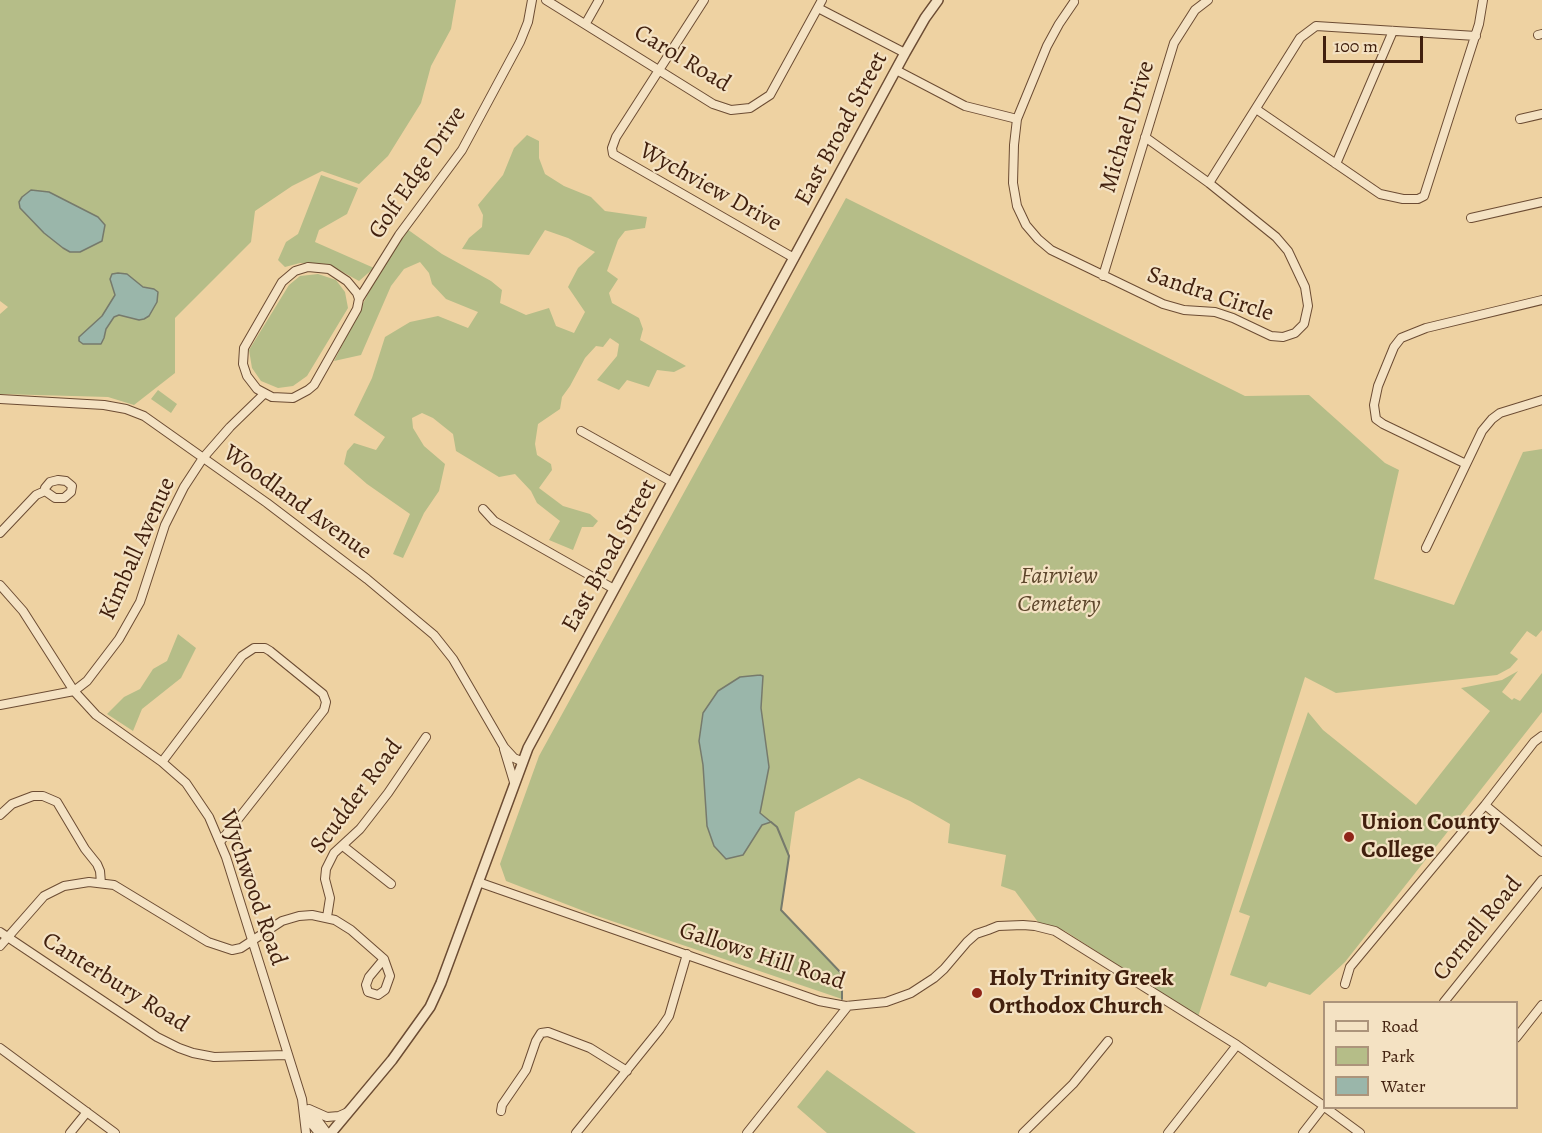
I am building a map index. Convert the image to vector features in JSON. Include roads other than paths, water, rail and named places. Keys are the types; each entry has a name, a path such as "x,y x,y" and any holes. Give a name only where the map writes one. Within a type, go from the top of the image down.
{"street":[{"name":"Golf Edge Drive","path":"359,299 399,235 462,150 520,42 528,22 531,0"},
{"name":"Carol Road","path":"546,0 722,108 731,110 750,108 770,95 822,0"},
{"path":"586,23 599,0"},
{"path":"660,70 704,0"},
{"name":"East Broad Street","path":"329,1133 392,1060 430,1007 441,983 521,762 905,53 938,0"},
{"name":"Michael Drive","path":"1102,276 1174,43 1196,10 1208,0"},
{"path":"1256,109 1380,194 1403,199 1418,199 1425,196 1476,36 1484,0"},
{"name":"Sandra Circle","path":"1074,2 1047,46 1017,119 1013,183 1021,216 1038,239 1051,249 1163,304 1184,310 1215,312 1271,336 1283,337 1299,329 1308,312 1305,287 1288,251 1276,237 1209,183 1145,137"},
{"path":"818,8 905,53"},
{"path":"1209,183 1300,38 1316,26 1476,36"},
{"path":"1336,164 1393,31"},
{"name":"Wychview Drive","path":"660,70 616,137 612,148 613,154 795,258"},
{"path":"896,70 965,106 1017,119"},
{"path":"1520,119 1542,114"},
{"path":"1471,219 1542,202"},
{"path":"308,267 329,269 352,285 359,299 354,314 314,384 308,390 293,398 284,399 264,394 251,383 247,376 243,364 244,348 279,287 288,276 308,267"},
{"path":"1466,464 1376,419 1374,405 1378,386 1394,347 1401,338 1426,328 1542,300"},
{"name":"Kimball Avenue","path":"74,691 87,681 119,639 140,602 156,549 174,505 203,458 230,427 264,394"},
{"name":"Woodland Avenue","path":"0,399 74,402 126,409 144,416 267,503 367,579 434,635 453,659 504,747 521,762"},
{"path":"1426,548 1482,431 1492,419 1515,407 1542,400"},
{"path":"581,431 672,482"},
{"path":"0,533 36,495 45,491"},
{"path":"483,509 494,521 614,589"},
{"name":"Wychwood Road","path":"0,585 23,611 74,691 96,715 162,762 186,783 209,817 220,842 310,1124 320,1133"},
{"path":"162,762 242,656 254,648 265,648 270,651 323,694 326,702 324,710 220,842"},
{"path":"0,705 74,691"},
{"path":"1345,984 1350,967 1485,805 1533,742 1542,736"},
{"name":"Scudder Road","path":"327,917 330,898 325,879 326,869 334,853 360,829 426,737"},
{"name":"Woodland Avenue","path":"504,747 514,782"},
{"path":"0,815 12,804 33,796 43,796 57,802 85,849 98,864 101,883"},
{"path":"1485,805 1542,852"},
{"path":"343,846 391,884"},
{"name":"Cornell Road","path":"1445,1001 1542,880"},
{"name":"Gallows Hill Road","path":"478,882 819,1001 848,1006 886,1002 917,990 934,978 967,942 982,932 998,926 1035,926 1055,931 1237,1045 1323,1106"},
{"path":"0,946 44,896 54,890 75,884 101,883 114,885 127,891 219,947 232,950 240,948 282,921 312,915 327,917 351,930 384,959"},
{"name":"Canterbury Road","path":"0,932 157,1037 179,1048 214,1057 287,1055"},
{"path":"576,1133 669,1016 687,954"},
{"path":"1518,1035 1542,1005"},
{"path":"747,1133 848,1006"},
{"path":"501,1111 502,1105 526,1070 541,1033 548,1032 590,1048 627,1071"},
{"path":"1023,1133 1073,1084 1108,1041"},
{"path":"1168,1133 1237,1045"},
{"path":"0,1048 115,1133"},
{"path":"1303,1133 1323,1109"},
{"name":"Gallows Hill Road","path":"1328,1109 1360,1133"},
{"path":"306,1133 306,1110 327,1117 339,1116 349,1111"},
{"name":"Wychwood Road","path":"306,1110 329,1133"},
{"path":"70,1133 87,1112"}],"water":[{"path":"31,190 49,192 98,217 105,225 102,241 80,252 70,252 63,248 44,233 20,208 19,202 22,197"},
{"path":"112,274 127,274 143,287 154,289 158,292 157,302 149,316 144,319 119,315 114,317 106,329 101,344 83,344 79,341 79,337 102,316 115,295 110,279"},
{"path":"763,676 761,708 769,767 760,813 771,822 762,825 743,855 726,859 714,846 707,826 699,741 703,713 718,691 740,677"}],"waterway":[{"path":"771,822 777,827 789,856 781,910 842,974 842,999"}],"place":[{"name":"Union County College","path":"1349,837"},
{"name":"Holy Trinity Greek Orthodox Church","path":"977,993"}],"park label":[{"name":"Fairview Cemetery","path":"1059,591"}]}
